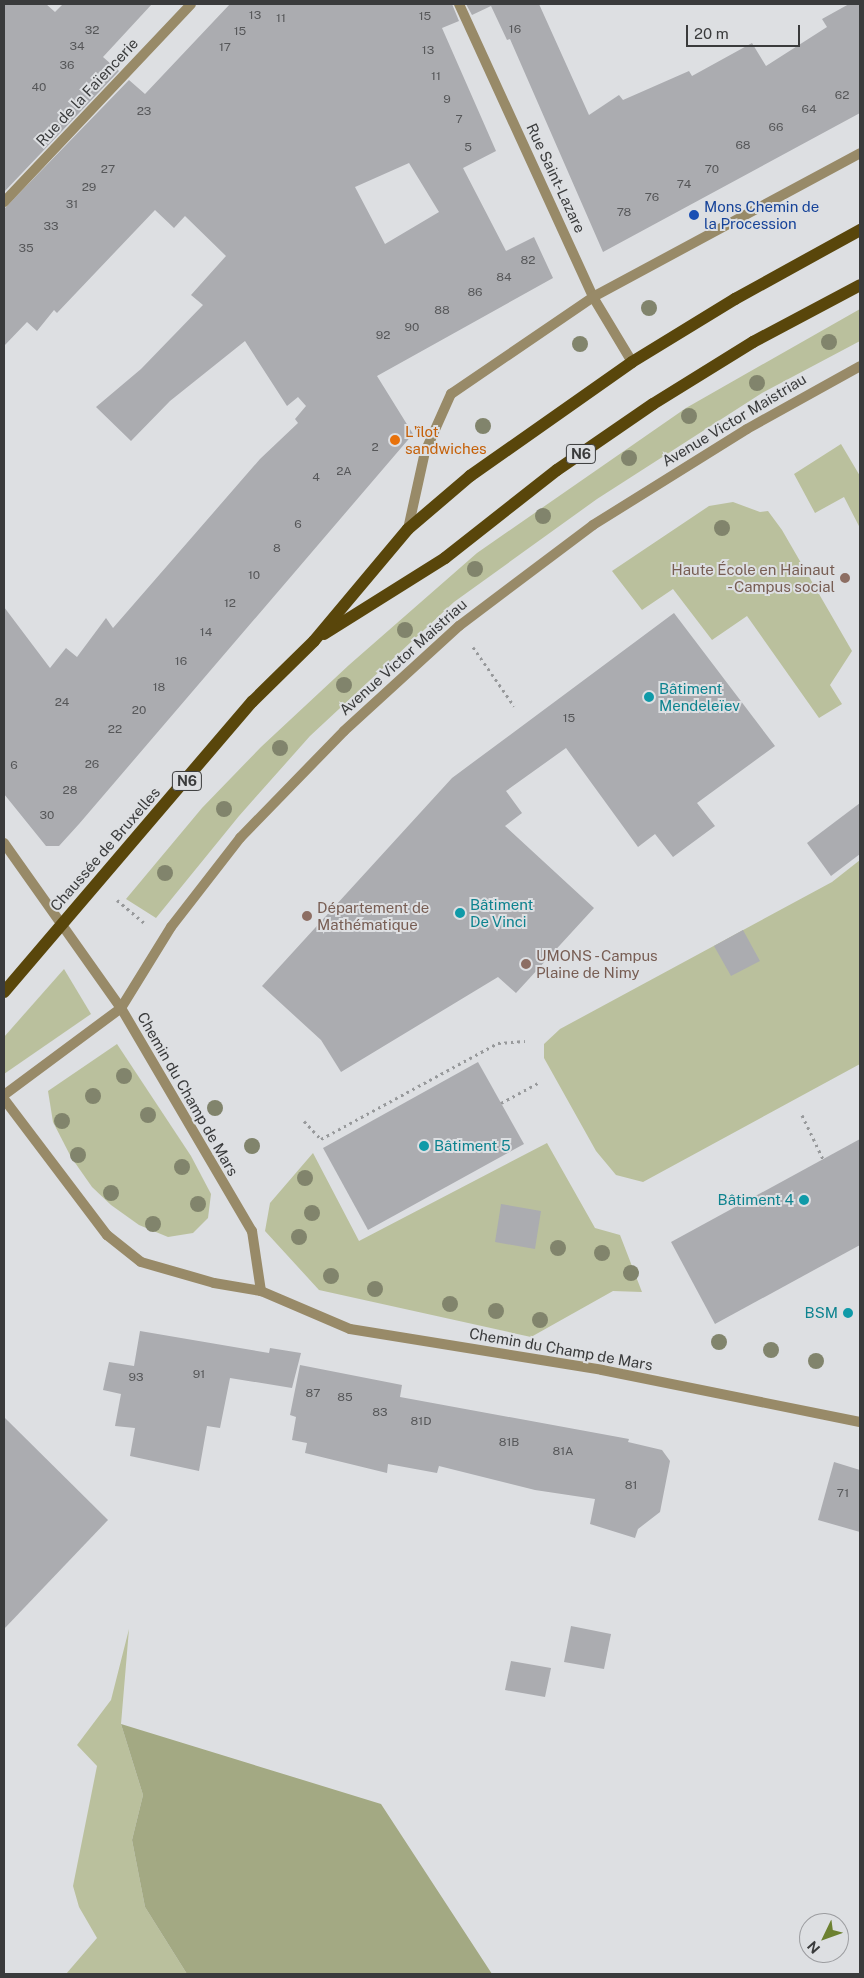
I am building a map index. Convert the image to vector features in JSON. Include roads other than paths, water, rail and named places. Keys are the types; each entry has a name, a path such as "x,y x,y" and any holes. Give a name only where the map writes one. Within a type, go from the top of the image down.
{"main road":[{"name":"N6","path":"314,641 408,529 470,476 632,362 735,299 860,230"},
{"name":"N6","path":"314,641 445,558 557,470 653,404 753,342 860,285"},
{"name":"Chaussée de Bruxelles","path":"4,992 252,702 314,641"}],"street":[{"name":"Rue de la Faïencerie","path":"4,202 191,4"},
{"name":"Rue Saint-Lazare","path":"459,4 593,297 632,362"},
{"path":"408,529 425,452 451,394 593,297 860,153"},
{"name":"Avenue Victor Maistriau","path":"121,1008 163,940 240,838 344,731 459,626 593,525 747,429 860,366"},
{"name":"Chemin du Champ de Mars","path":"4,843 63,923 121,1008 252,1231 261,1291"},
{"path":"4,1097 121,1008"},
{"name":"Chemin du Champ de Mars","path":"4,1097 106,1235 140,1262 214,1283 261,1291 350,1329 602,1370 860,1422"}],"place":[{"name":"Mons Chemin de la Procession","path":"694,215"},
{"name":"L'îlot sandwiches","path":"395,440"},
{"name":"Haute École en Hainaut - Campus social","path":"845,578"},
{"name":"Bâtiment Mendeleïev","path":"649,697"},
{"name":"Bâtiment De Vinci","path":"460,913"},
{"name":"Département de Mathématique","path":"307,916"},
{"name":"UMONS - Campus Plaine de Nimy","path":"526,964"},
{"name":"Bâtiment 5","path":"424,1146"},
{"name":"Bâtiment 4","path":"804,1200"},
{"name":"BSM","path":"848,1313"}]}
